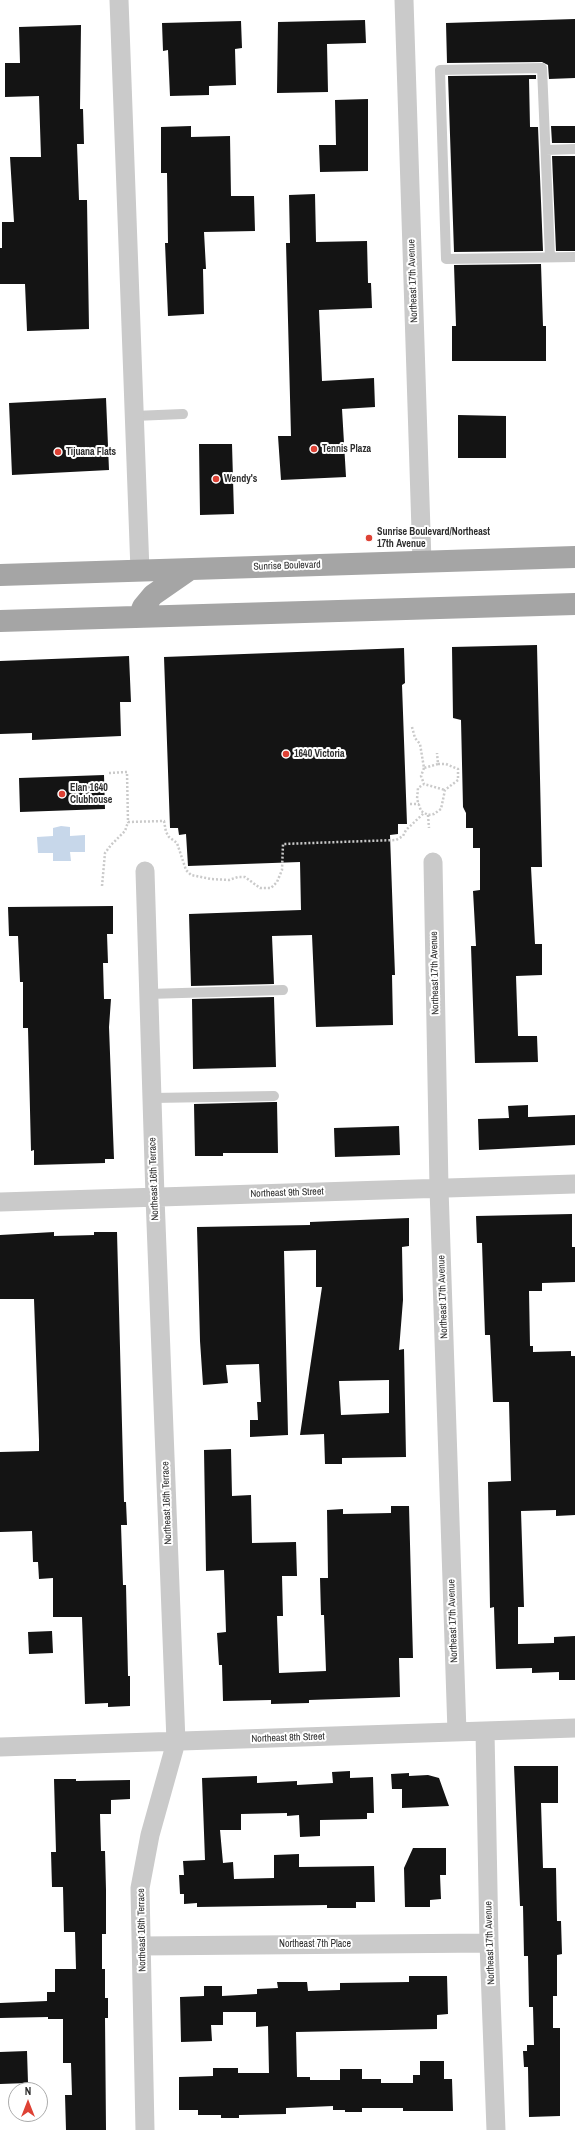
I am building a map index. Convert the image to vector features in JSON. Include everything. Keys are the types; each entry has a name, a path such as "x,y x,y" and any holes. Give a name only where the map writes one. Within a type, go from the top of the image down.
{"main road":[{"name":"Sunrise Boulevard","path":"0,575 575,557"},
{"path":"138,617 143,606 153,594 189,570"},
{"path":"0,621 571,601"}],"street":[{"path":"119,0 140,571"},
{"name":"Northeast 17th Avenue","path":"404,0 422,562"},
{"name":"Northeast 17th Avenue","path":"433,862 439,1188 457,1732"},
{"name":"Northeast 16th Terrace","path":"145,871 155,1197 176,1742 150,1835 140,1888 145,2130"},
{"name":"Northeast 9th Street","path":"0,1202 575,1184"},
{"name":"Northeast 8th Street","path":"0,1747 575,1728"},
{"name":"Northeast 17th Avenue","path":"485,1731 489,1943 496,2130"},
{"name":"Northeast 7th Place","path":"142,1946 489,1943"}],"lane":[{"path":"550,257 542,68 440,70 446,259 575,257"},
{"path":"546,150 575,149"},
{"path":"134,416 183,414"},
{"path":"148,994 283,990"},
{"path":"152,1098 274,1096"}],"path":[{"path":"412,727 414,738 420,744 424,768 421,776 424,784"},
{"path":"436,753 438,764"},
{"path":"424,768 438,764 446,764 458,769 458,780 445,790 441,809 434,814 428,815 421,811 418,788 424,784 445,790"},
{"path":"102,886 105,853 110,845 125,831 128,822 127,772 109,773"},
{"path":"410,804 419,804"},
{"path":"128,822 164,821 166,832 169,837 177,843 186,870 191,875 211,879 228,880 238,877 245,877 260,888 271,888 277,882 282,870 283,844 396,840 403,836 406,830 424,813"},
{"path":"428,815 429,828"}],"water":[{"path":"61,826 70,827 70,836 85,835 85,852 70,852 71,861 53,861 53,853 38,853 37,837 53,836 53,828"}],"building":[{"path":"575,19 575,78 549,79 548,65 542,62 447,63 446,23"},
{"path":"365,20 366,43 327,44 328,92 277,93 278,22"},
{"path":"241,21 242,48 235,49 236,85 209,86 209,95 170,96 168,50 163,51 162,23"},
{"path":"81,25 80,109 83,109 84,144 77,144 79,200 87,200 89,329 27,331 25,284 0,284 0,248 2,248 2,222 14,222 10,157 41,157 39,96 5,97 5,63 20,63 19,27"},
{"path":"536,75 536,79 529,79 530,127 538,127 543,251 454,252 448,76"},
{"path":"368,99 368,171 320,172 319,145 336,145 335,100"},
{"path":"191,126 191,137 230,136 231,196 254,196 255,231 204,232 206,269 203,269 204,314 168,316 165,243 168,243 167,173 161,173 161,127"},
{"path":"551,126 575,126 575,143 552,143"},
{"path":"552,156 575,156 575,251 556,251"},
{"path":"315,194 316,242 367,241 368,283 371,283 372,308 319,310 322,381 374,378 375,407 342,409 346,477 281,480 278,436 291,436 286,243 290,243 289,195"},
{"path":"541,264 543,326 546,326 546,361 452,361 452,326 456,326 454,265"},
{"path":"106,398 109,470 12,475 9,403"},
{"path":"458,415 506,416 506,458 458,458"},
{"name":"Wendy's","path":"199,444 232,444 234,514 200,515"},
{"path":"537,645 542,867 531,867 535,944 542,944 542,975 516,976 518,1036 537,1036 538,1062 475,1063 471,946 476,946 473,891 480,890 480,848 473,848 473,828 466,828 466,813 463,807 461,720 453,718 452,647"},
{"name":"1640 Victoria","path":"404,648 405,683 402,685 407,824 398,824 398,834 390,835 395,975 392,975 393,1025 316,1027 312,935 272,936 274,984 191,986 189,914 301,910 300,862 188,866 186,834 179,835 178,828 170,828 164,657"},
{"path":"129,656 131,702 120,702 121,736 32,740 32,733 0,734 0,661"},
{"name":"Elan 1640 Clubhouse","path":"104,775 105,809 20,812 19,778"},
{"path":"113,906 113,934 107,934 108,963 103,963 104,999 111,999 109,1027 114,1159 105,1159 105,1163 34,1165 34,1150 31,1151 28,1028 23,1028 23,982 20,982 18,936 9,936 8,907"},
{"path":"274,997 276,1067 193,1069 192,999"},
{"path":"277,1102 278,1153 223,1153 223,1156 195,1156 194,1104"},
{"path":"528,1105 528,1117 575,1115 575,1145 479,1150 478,1119 509,1118 508,1106"},
{"path":"399,1126 400,1155 335,1157 334,1128"},
{"path":"572,1214 572,1247 575,1247 575,1282 542,1283 542,1291 529,1291 530,1346 533,1346 533,1352 571,1351 571,1356 575,1356 575,1515 556,1516 556,1510 521,1511 524,1607 518,1607 518,1644 554,1643 554,1637 575,1636 575,1680 559,1680 559,1672 532,1673 532,1668 496,1669 494,1607 490,1608 488,1482 511,1481 509,1402 493,1402 490,1335 485,1335 482,1243 477,1243 476,1216"},
{"path":"409,1218 409,1246 402,1247 403,1300 399,1350 404,1349 406,1457 342,1458 342,1464 325,1464 324,1434 300,1435 322,1287 316,1287 316,1250 284,1251 288,1435 250,1437 250,1420 258,1420 257,1402 261,1402 259,1364 226,1365 228,1383 203,1385 200,1341 197,1227 310,1225 310,1222","holes":["389,1380 389,1413 341,1415 339,1381"]},
{"path":"54,1232 54,1236 94,1235 94,1232 117,1232 124,1502 126,1502 127,1525 121,1525 123,1585 126,1585 130,1706 108,1707 108,1703 85,1704 82,1617 53,1617 53,1578 39,1579 38,1562 33,1562 32,1531 0,1532 0,1452 39,1451 39,1440 34,1299 0,1299 0,1235"},
{"path":"231,1449 232,1496 251,1495 252,1543 296,1542 297,1576 282,1576 283,1616 277,1616 279,1673 326,1671 324,1615 321,1615 320,1578 328,1578 327,1510 343,1509 343,1514 391,1513 391,1506 409,1506 413,1658 399,1658 400,1697 309,1700 309,1703 271,1704 271,1700 223,1701 222,1665 219,1665 217,1633 226,1632 224,1570 206,1571 204,1450"},
{"path":"52,1631 53,1653 29,1654 28,1632"},
{"path":"514,1766 558,1766 558,1803 541,1803 543,1868 556,1868 557,1921 561,1921 562,1954 557,1955 557,1996 553,1996 553,2028 560,2028 560,2116 529,2117 528,2067 524,2067 523,2051 527,2051 527,2045 534,2045 533,2007 529,2007 528,1956 524,1956 523,1906 520,1906"},
{"path":"350,1771 350,1778 373,1777 374,1813 367,1813 367,1819 320,1820 320,1836 300,1837 299,1815 287,1816 287,1813 241,1814 241,1830 220,1830 223,1863 233,1862 234,1879 274,1878 274,1855 299,1854 299,1867 374,1866 375,1902 356,1902 356,1908 327,1908 327,1905 197,1907 197,1903 184,1904 184,1894 180,1894 179,1875 184,1875 183,1861 205,1860 202,1778 257,1776 257,1783 297,1781 297,1785 333,1783 332,1772"},
{"path":"409,1773 409,1776 428,1775 439,1778 449,1806 402,1808 402,1789 392,1789 391,1774"},
{"path":"54,1779 76,1779 76,1781 130,1780 130,1799 111,1800 111,1814 100,1814 101,1851 105,1851 106,1890 106,1934 102,1934 102,1969 105,1969 105,1998 108,1998 108,2018 105,2018 106,2130 66,2130 65,2095 72,2095 71,2063 63,2063 63,2019 48,2019 48,2017 0,2018 0,2003 47,2001 47,1992 55,1992 55,1969 76,1969 75,1932 64,1932 63,1887 52,1887 51,1852 56,1852"},
{"path":"413,1848 446,1848 446,1875 440,1875 441,1899 430,1900 430,1907 405,1907 404,1868"},
{"path":"409,1976 447,1976 448,2014 437,2015 437,2029 296,2032 297,2077 310,2077 310,2080 340,2080 340,2069 362,2069 362,2079 381,2079 381,2083 413,2083 413,2075 420,2075 420,2061 444,2061 444,2079 452,2079 453,2111 403,2111 403,2108 362,2108 362,2112 345,2112 345,2110 333,2110 333,2106 286,2108 286,2114 239,2115 239,2118 221,2118 221,2115 198,2115 198,2110 179,2110 179,2077 213,2076 213,2068 238,2068 238,2073 269,2073 268,2026 256,2027 256,2012 223,2012 223,2025 211,2025 212,2041 181,2042 180,1997 204,1996 204,1986 222,1986 222,1996 257,1994 257,1989 278,1988 277,1982 307,1982 308,1991 340,1990 340,1983 409,1982"},
{"path":"27,2051 28,2082 8,2082 8,2084 0,2084 0,2052"}],"place":[{"name":"Tennis Plaza","path":"314,449"},
{"name":"Tijuana Flats","path":"58,452"},
{"name":"Wendy's","path":"216,479"},
{"name":"Sunrise Boulevard/Northeast 17th Avenue","path":"369,538"},
{"name":"1640 Victoria","path":"286,754"},
{"name":"Elan 1640 Clubhouse","path":"62,794"}]}
